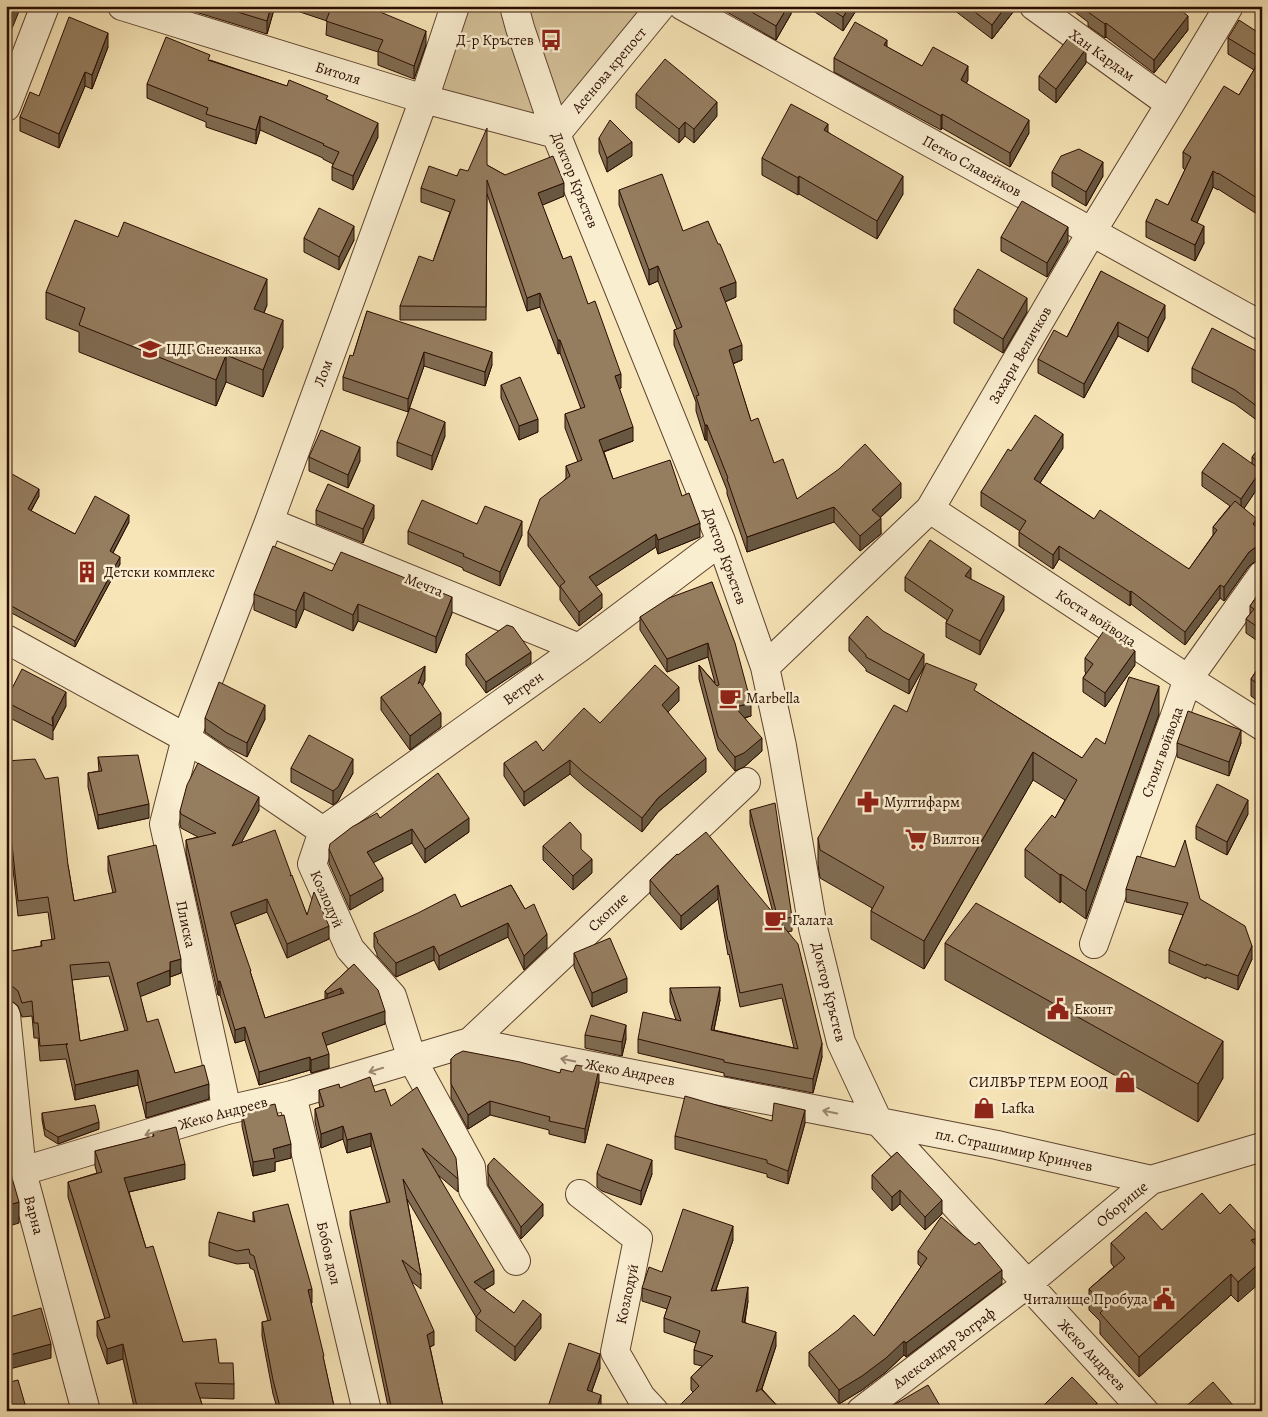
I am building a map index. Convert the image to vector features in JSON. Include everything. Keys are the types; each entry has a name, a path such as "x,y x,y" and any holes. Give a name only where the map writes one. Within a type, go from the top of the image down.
{"street":[{"path":"6,107 44,6"},
{"name":"Битоля","path":"122,6 424,99 556,134"},
{"name":"Лом","path":"186,738 424,99 455,6"},
{"name":"Доктор Кръстев","path":"514,6 556,134 721,541 766,667 782,746 813,928 838,1032 878,1121"},
{"name":"Асенова крепост","path":"556,134 662,6"},
{"name":"Петко Славейков","path":"683,6 1262,326"},
{"name":"Хан Кардам","path":"1034,6 1170,104"},
{"name":"Захари Величков","path":"766,667 930,509 1091,233 1228,6"},
{"name":"Коста войвода","path":"930,509 1262,726"},
{"name":"Мечта","path":"268,522 579,648"},
{"name":"Ветрен","path":"323,831 579,648 721,541"},
{"name":"Стоил войвода","path":"1094,944 1188,679 1262,576"},
{"path":"6,639 186,738 323,831"},
{"name":"Плиска","path":"186,738 164,824 226,1110"},
{"name":"Скопие","path":"470,1042 746,782"},
{"name":"Козлодуй","path":"323,831 312,864 350,949 392,996 412,1059 471,1166 473,1190 516,1262"},
{"name":"Варна","path":"6,1014 14,1174 86,1411"},
{"name":"Жеко Андреев","path":"14,1174 226,1110 292,1095 470,1042 878,1121 1144,1411"},
{"name":"Бобов дол","path":"292,1095 367,1411"},
{"name":"пл. Страшимир Кринчев","path":"878,1121 915,1130 997,1145 1151,1180"},
{"name":"Оборище","path":"1027,1284 1151,1180 1262,1147"},
{"name":"Козлодуй","path":"580,1194 638,1239 615,1352 641,1397 654,1411"},
{"name":"Александър Зограф","path":"863,1410 1027,1284"}],"shaded area":[{"path":"455,6 661,6 556,134 424,99"}],"building":[{"path":"6,6 14,6 6,27"},
{"path":"218,6 271,6 267,21"},
{"path":"325,6 374,6 373,9 426,31 414,66 378,51 383,40 326,21 331,8"},
{"path":"741,6 788,6 776,26"},
{"path":"826,6 850,6 843,17"},
{"path":"967,6 1006,6 992,25"},
{"path":"1085,6 1176,6 1188,16 1154,60 1106,23 1088,12 1090,10"},
{"path":"69,17 108,33 92,75 85,72 59,134 20,117 30,92 39,96"},
{"path":"1239,20 1262,35 1262,192 1257,198 1213,171 1191,220 1204,226 1195,245 1146,221 1156,199 1168,205 1191,157 1183,152 1224,86 1239,95 1261,58 1228,38"},
{"path":"855,22 887,40 884,45 922,66 933,47 968,66 961,80 1029,120 1010,153 942,114 941,116 834,58"},
{"path":"166,37 210,55 208,60 287,86 289,80 328,96 326,99 378,123 353,176 332,167 339,152 324,144 260,116 256,130 206,114 208,108 147,84"},
{"path":"1069,37 1086,49 1056,89 1039,76"},
{"path":"665,59 717,102 694,129 685,122 679,129 636,94"},
{"path":"791,104 828,124 824,130 903,176 877,221 799,176 798,178 762,158"},
{"path":"610,120 632,142 607,158 599,138"},
{"path":"487,128 487,165 505,175 553,156 564,183 538,193 563,259 571,256 588,304 595,301 621,374 615,376 633,427 599,440 613,479 670,460 682,496 689,493 700,523 658,540 656,534 589,577 602,594 579,612 560,586 565,582 528,532 540,499 570,476 566,466 582,460 565,414 585,407 540,293 527,298 487,180 486,307 400,306 419,256 433,261 455,200 421,188 429,166 457,176 460,169 468,171"},
{"path":"1079,149 1103,162 1086,192 1052,172 1061,156"},
{"path":"662,174 683,231 708,221 736,282 720,288 742,345 729,350 751,421 758,418 774,463 783,459 797,499 839,469 865,444 901,483 872,510 881,518 860,536 834,507 747,537 728,478 707,425 705,425 696,396 699,395 674,330 682,327 658,266 649,270 619,190"},
{"path":"1022,201 1068,227 1047,263 1001,237"},
{"path":"319,208 354,226 339,257 304,238"},
{"path":"75,220 118,237 124,222 267,279 254,309 283,320 263,370 226,355 216,380 79,325 85,308 46,292"},
{"path":"978,269 1027,298 1003,339 954,309"},
{"path":"1101,271 1165,305 1148,338 1118,322 1084,384 1038,359 1054,330 1067,337"},
{"path":"367,311 492,352 485,372 424,352 408,399 343,377 350,355 353,356"},
{"path":"1212,328 1258,352 1260,350 1262,352 1262,410 1235,390 1192,368"},
{"path":"520,377 538,419 519,426 501,385"},
{"path":"410,408 445,422 432,456 397,442"},
{"path":"1035,415 1063,434 1034,479 1094,519 1100,510 1189,569 1217,530 1213,527 1235,501 1257,519 1253,524 1262,531 1262,546 1256,547 1249,552 1224,587 1220,585 1185,632 1131,591 1059,546 1053,555 1019,532 1026,521 981,492 1008,449 1011,451"},
{"path":"321,430 360,447 348,475 309,457"},
{"path":"1223,443 1261,470 1241,499 1202,472"},
{"path":"1262,445 1262,465 1252,457"},
{"name":"Детски комплекс","path":"12,474 39,489 28,509 75,534 95,496 129,515 110,551 120,557 75,641 6,603 6,485"},
{"path":"328,484 374,505 363,529 316,510"},
{"path":"422,500 477,524 485,506 522,521 500,572 463,556 464,554 408,531"},
{"path":"930,540 971,568 965,576 1004,596 980,641 946,623 953,610 905,577"},
{"path":"273,546 332,571 341,552 452,597 436,637 358,604 353,615 304,592 296,611 254,594"},
{"path":"712,582 735,643 751,703 735,707 762,738 744,753 735,757 718,737 699,665 717,686 719,685 708,643 667,659 640,617 669,598"},
{"path":"1262,589 1262,630 1246,619 1254,609 1250,606"},
{"path":"867,616 883,631 924,654 909,680 866,657 849,637"},
{"path":"507,625 513,627 531,652 486,682 466,654"},
{"path":"1105,629 1135,651 1105,693 1083,678 1093,664 1085,658"},
{"path":"1262,662 1262,687 1251,679"},
{"path":"926,663 977,684 974,690 1082,758 1096,738 1105,744 1129,677 1159,686 1086,891 1060,875 1025,849 1052,815 1055,818 1077,780 1033,752 924,941 871,911 884,887 820,850 818,838 894,705 907,712"},
{"path":"655,665 679,687 662,705 706,758 658,798 642,818 570,760 524,792 504,763 536,741 543,751 584,708 600,723"},
{"path":"425,666 418,684 420,682 441,713 410,736 381,697"},
{"path":"22,669 66,692 52,717 53,726 6,702"},
{"path":"219,682 265,705 247,743 227,733 205,718"},
{"path":"1188,711 1241,730 1229,762 1177,743"},
{"path":"309,735 353,759 338,787 333,791 291,768"},
{"path":"138,755 149,804 98,815 88,773 102,771 98,757"},
{"path":"35,759 45,779 58,777 74,901 116,892 108,856 156,845 181,959 170,962 170,970 137,983 147,1022 158,1019 175,1073 204,1065 209,1084 146,1103 138,1070 75,1085 66,1044 40,1046 38,1023 34,1023 32,1001 22,1003 18,991 12,986 6,985 6,952 42,946 41,941 55,939 48,897 18,901 6,780 6,761","holes":["109,962 128,1030 80,1041 70,965"]},
{"path":"198,763 259,797 232,846 275,830 291,874 290,876 292,875 307,915 314,892 329,926 287,944 267,899 231,912 265,1018 344,993 341,988 327,994 325,991 354,964 378,990 385,1011 322,1033 329,1054 311,1060 310,1057 259,1072 245,1027 235,1030 220,981 218,982 186,840 216,833 181,814 180,811 187,785"},
{"path":"438,773 469,818 425,849 412,829 367,852 383,878 350,896 329,849 330,844 352,827 377,813 380,818"},
{"path":"1217,784 1248,800 1227,842 1196,826"},
{"path":"775,803 792,917 778,920 798,944 822,1043 813,1079 724,1062 724,1060 638,1039 643,1012 681,1021 670,988 720,987 711,1030 798,1049 782,984 740,993 718,885 681,916 650,880 677,854 706,832 778,919 750,810"},
{"path":"570,822 581,834 581,849 592,859 573,876 543,846"},
{"path":"1185,840 1200,899 1245,926 1252,946 1238,976 1206,964 1206,966 1169,950 1188,903 1126,889 1137,856 1175,867"},
{"path":"511,885 525,909 534,904 547,934 524,956 508,923 439,956 434,946 396,963 377,942 374,933 455,894 461,907"},
{"path":"976,903 1223,1041 1198,1084 945,943"},
{"path":"610,938 627,978 592,993 574,953"},
{"path":"591,1015 626,1025 622,1042 585,1035"},
{"path":"463,1051 520,1062 560,1073 561,1069 573,1072 576,1065 599,1069 585,1129 549,1121 550,1117 490,1101 468,1115 451,1084 451,1059"},
{"path":"370,1077 375,1092 385,1089 391,1106 417,1087 456,1158 458,1179 422,1148 494,1270 474,1282 514,1313 523,1300 541,1314 515,1347 476,1317 481,1311 403,1179 421,1275 402,1260 434,1331 427,1335 444,1411 392,1411 350,1211 390,1202 371,1133 347,1140 343,1126 321,1134 315,1109 324,1106 319,1090 339,1084 340,1088"},
{"path":"685,1096 772,1121 774,1103 805,1110 788,1171 767,1163 767,1160 675,1136"},
{"path":"275,1104 278,1116 284,1115 291,1144 273,1149 275,1158 253,1162 242,1112"},
{"path":"95,1105 99,1122 58,1137 45,1129 42,1113"},
{"path":"176,1127 185,1164 124,1178 146,1248 153,1246 183,1342 216,1339 219,1363 233,1363 234,1384 195,1383 204,1411 138,1411 123,1344 107,1349 97,1321 110,1317 68,1182 102,1172 95,1151 154,1136 153,1133"},
{"path":"607,1144 652,1160 641,1191 602,1177 597,1173"},
{"path":"897,1152 942,1200 925,1217 900,1190 892,1197 872,1175"},
{"path":"494,1158 543,1204 521,1227 488,1173 488,1165"},
{"path":"6,1171 10,1171 19,1202 6,1206"},
{"name":"Читалище Пробуда","path":"1202,1193 1220,1214 1230,1204 1260,1237 1251,1240 1262,1252 1262,1261 1238,1282 1231,1274 1139,1357 1100,1313 1106,1307 1089,1289 1125,1258 1111,1243 1146,1212 1162,1230"},
{"path":"288,1204 312,1289 308,1290 335,1411 281,1411 262,1322 271,1320 254,1256 250,1254 249,1249 237,1251 209,1242 218,1212 255,1222 253,1212"},
{"path":"683,1209 733,1226 711,1291 748,1287 742,1322 776,1332 756,1392 761,1389 782,1411 745,1411 740,1406 735,1411 674,1411 699,1386 691,1377 713,1356 694,1350 700,1331 664,1318 671,1297 642,1288 649,1267 662,1272"},
{"path":"941,1217 975,1245 979,1242 1002,1270 906,1343 904,1341 886,1358 862,1376 839,1390 809,1352 854,1315 874,1336 927,1258 918,1251"},
{"path":"41,1308 51,1344 6,1356 6,1318"},
{"path":"569,1343 600,1354 587,1390 601,1395 596,1411 557,1411 548,1407"},
{"path":"1072,1377 1097,1403 1089,1411 1038,1411"},
{"path":"18,1380 27,1411 6,1411 6,1383"},
{"path":"1213,1382 1238,1411 1182,1410"},
{"path":"928,1385 943,1411 893,1411 890,1407"}],"place":[{"name":"Д-р Кръстев","path":"551,40"},
{"name":"ЦДГ Снежанка","path":"150,349"},
{"name":"Детски комплекс","path":"87,572"},
{"name":"Marbella","path":"730,698"},
{"name":"Мултифарм","path":"868,802"},
{"name":"Вилтон","path":"916,839"},
{"name":"Галата","path":"775,920"},
{"name":"Еконт","path":"1058,1009"},
{"name":"СИЛВЪР ТЕРМ ЕООД","path":"1125,1082"},
{"name":"Lafka","path":"984,1108"},
{"name":"Читалище Пробуда","path":"1164,1299"}]}
